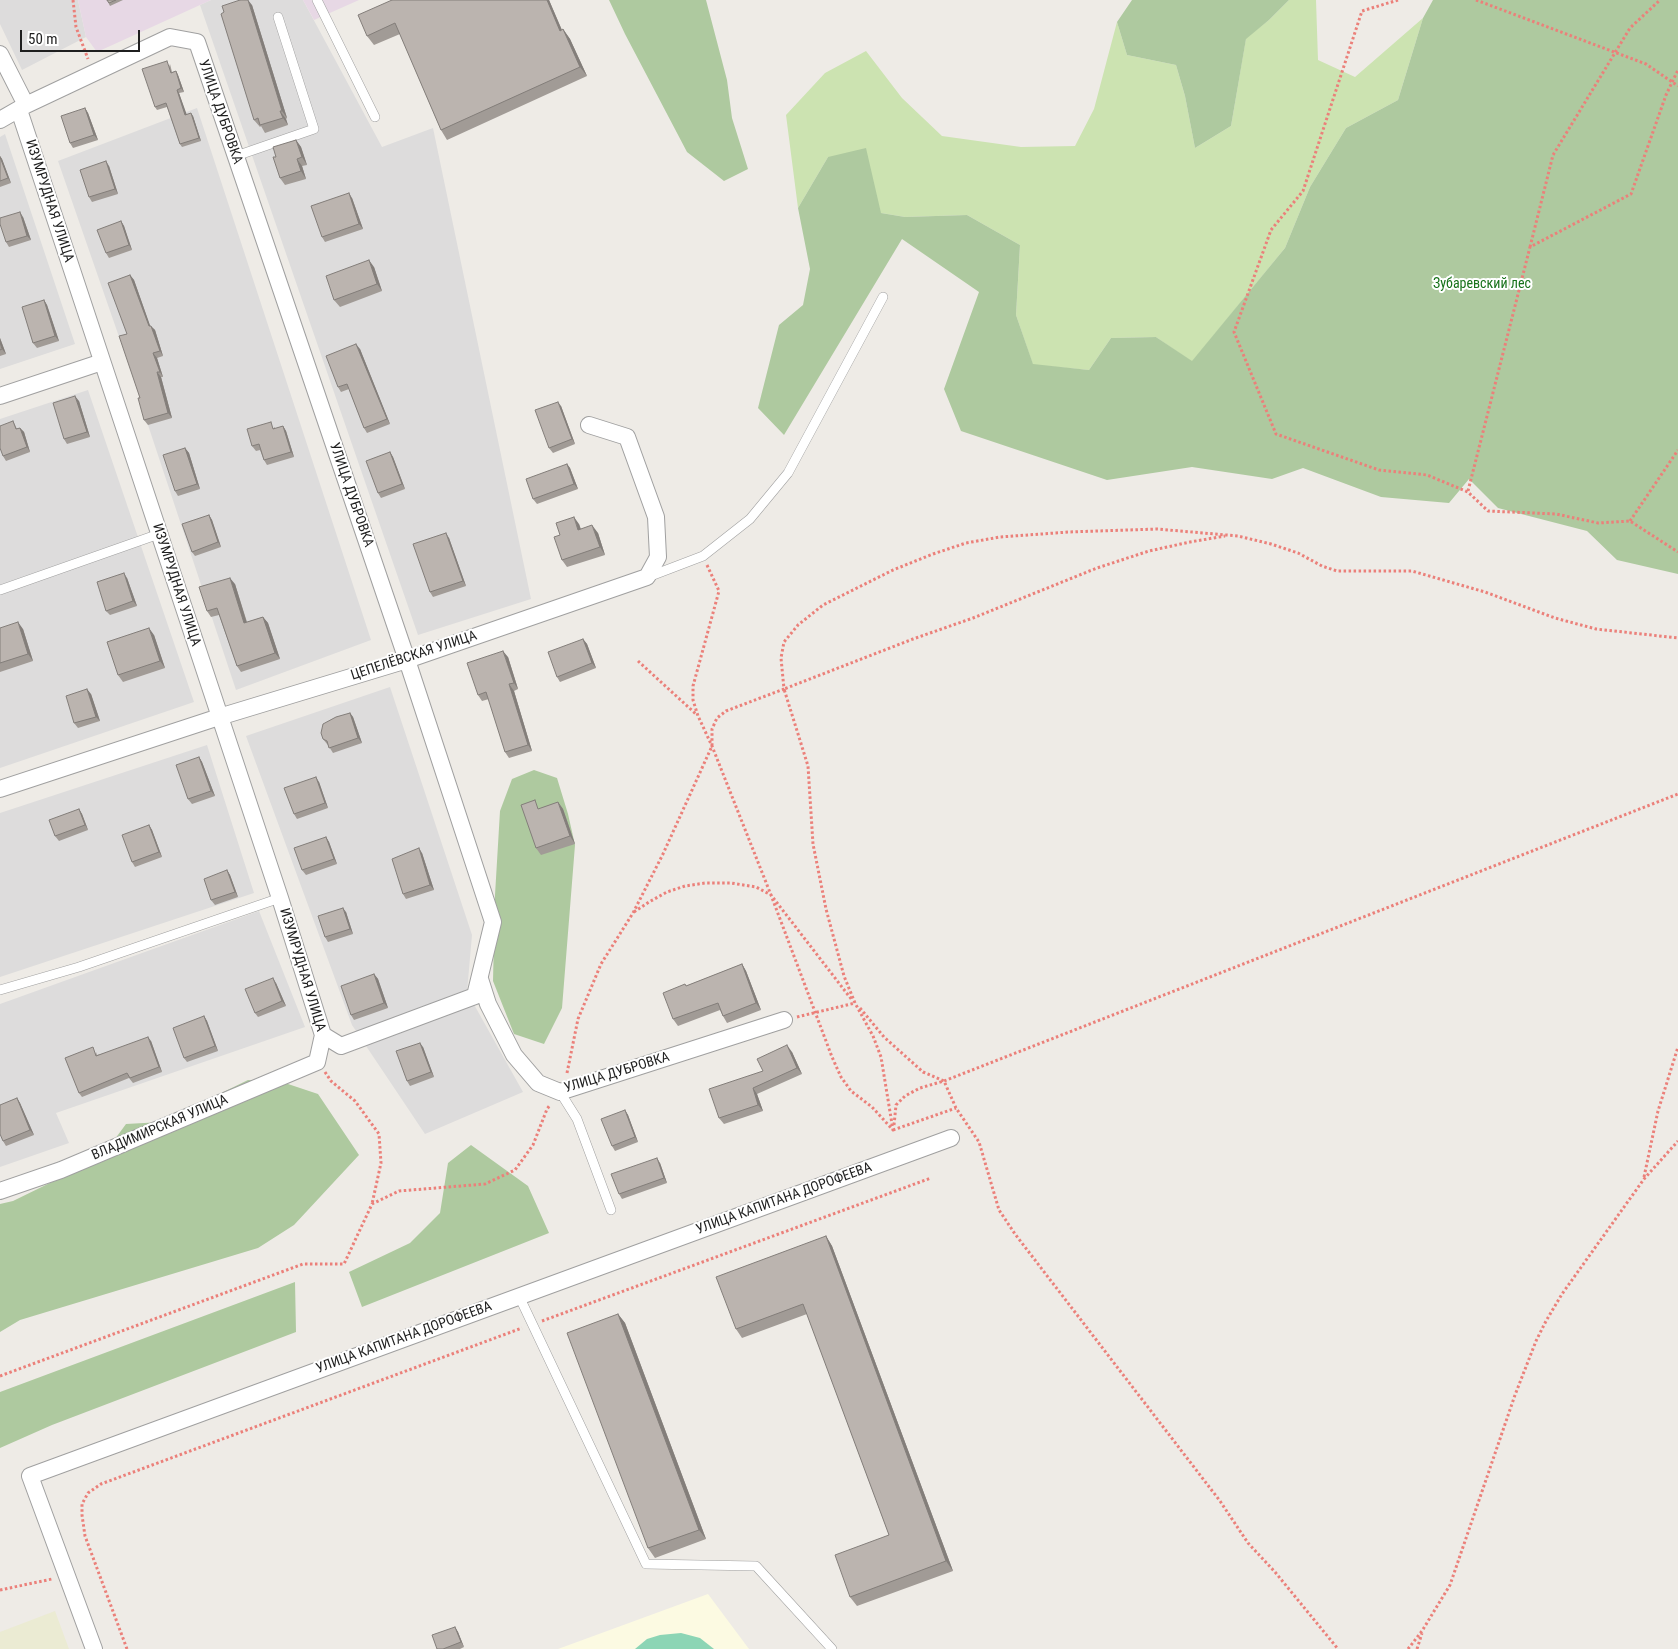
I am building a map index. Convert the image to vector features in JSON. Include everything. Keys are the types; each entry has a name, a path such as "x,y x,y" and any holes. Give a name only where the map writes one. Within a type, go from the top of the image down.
{"street":[{"name":"УЛИЦА ДУБРОВКА","path":"93,74 170,37 197,42 406,660 492,922 475,996 341,1046 323,1034"},
{"name":"ИЗУМРУДНАЯ УЛИЦА","path":"0,54 22,108 102,362 280,898 323,1034 318,1062"},
{"path":"0,120 93,74"},
{"path":"0,396 102,362"},
{"path":"588,425 628,437 656,517 658,557 648,577"},
{"name":"ЦЕПЕЛЁВСКАЯ УЛИЦА","path":"0,789 219,717 406,660 648,577"},
{"name":"УЛИЦА ДУБРОВКА","path":"479,977 488,1004 514,1055 538,1083 560,1092 784,1020"},
{"name":"ВЛАДИМИРСКАЯ УЛИЦА","path":"0,1191 61,1170 318,1062"},
{"name":"УЛИЦА КАПИТАНА ДОРОФЕЕВА","path":"94,1649 30,1476 950,1138"}],"lane":[{"path":"317,0 374,117"},
{"path":"236,156 314,129 278,17"},
{"path":"648,577 703,556 750,518 788,473 882,297"},
{"path":"0,590 158,534"},
{"path":"0,990 80,967 280,898"},
{"path":"560,1092 577,1119 611,1210"},
{"path":"519,1296 646,1564 756,1566 832,1649"}],"path":[{"path":"73,0 76,27 93,74"},
{"path":"1398,0 1362,11 1303,191 1271,230 1234,332 1276,434 1379,470 1427,475 1468,492 1488,511 1556,514 1598,524 1630,521 1678,552"},
{"path":"1476,0 1646,64 1678,86"},
{"path":"1468,492 1553,155 1630,28 1660,0"},
{"path":"1530,246 1632,194 1666,95 1678,70"},
{"path":"1630,521 1678,450"},
{"path":"893,1130 881,1058 873,1036 855,1003 844,976 826,909 813,844 808,766 784,689 781,658 784,642 798,624 823,605 893,570 966,543 1000,537 1157,529 1231,535 1271,544 1298,554 1322,566 1337,570 1412,571 1485,592 1555,618 1596,629 1678,638"},
{"path":"372,1204 399,1191 485,1184 515,1170 532,1145 547,1109 560,1092 568,1070 578,1019 601,964 633,913 663,854 712,746 712,729 717,718 726,710 973,618 1097,568 1149,551 1231,535"},
{"path":"703,556 719,591 692,686 693,700 698,716 712,746 841,1077 851,1092 872,1107 893,1130"},
{"path":"638,661 698,716"},
{"path":"893,1130 896,1105 905,1096 920,1088 944,1081 1678,794"},
{"path":"633,913 667,892 685,886 705,883 731,883 756,887 771,895 855,1003 884,1037 923,1072 944,1081 956,1108 979,1142 999,1210 1015,1234 1220,1501 1248,1544 1275,1572 1338,1649"},
{"path":"784,1020 855,1003"},
{"path":"1644,1179 1658,1111 1678,1047"},
{"path":"0,1376 303,1264 344,1264 372,1204 381,1162 379,1134 355,1101 332,1081 318,1062"},
{"path":"893,1130 956,1108"},
{"path":"1408,1649 1422,1631 1450,1585 1512,1404 1536,1341 1562,1294 1644,1179 1678,1141"},
{"path":"127,1649 85,1536 82,1504 88,1493 101,1484 931,1178"},
{"path":"0,1590 67,1576"},
{"path":"1417,1649 1422,1631"}],"shaded area":[{"path":"0,0 78,0 86,37 22,70 0,24"},
{"path":"78,0 211,0 97,52 86,37"},
{"path":"211,0 303,0 382,147 433,128 531,599 418,635 200,5"},
{"path":"303,0 359,0 314,20"},
{"path":"197,108 371,640 236,690 142,403 58,161"},
{"path":"5,134 75,344 0,369 0,137"},
{"path":"88,390 194,702 0,768 0,419"},
{"path":"390,687 472,935 467,992 523,1092 425,1134 352,1025 246,736"},
{"path":"207,745 254,893 0,977 0,813"},
{"path":"259,911 305,1027 56,1113 69,1143 0,1167 0,1004"},
{"path":"708,1594 749,1649 558,1649"}],"green space":[{"path":"609,0 706,0 727,80 732,118 748,169 724,181 687,152"},
{"path":"1132,0 1289,0 1246,39 1231,126 1195,148 1185,96 1176,65 1127,55 1117,22"},
{"path":"1289,0 1316,0 1318,60 1355,77 1423,18 1398,100 1346,128 1310,187 1285,248 1192,362 1156,337 1111,338 1089,370 1033,365 1016,315 1020,245 967,215 905,217 881,213 828,157 798,208 786,115 825,73 866,51 902,98 942,136 1021,147 1075,146 1094,109 1117,22 1127,55 1176,65 1185,96 1195,148 1231,126 1246,38 1269,20"},
{"name":"Зубаревский лес","path":"1433,0 1678,0 1678,574 1617,560 1587,531 1498,508 1469,479 1449,503 1381,497 1303,468 1272,479 1192,467 1107,480 961,431 944,389 979,292 902,239 784,435 758,408 779,325 803,305 810,269 798,208 828,157 866,148 881,213 905,217 967,215 1020,245 1016,315 1033,364 1089,370 1111,338 1156,337 1192,361 1285,248 1310,187 1346,128 1398,100 1423,18"},
{"path":"534,770 557,778 575,845 562,1008 544,1044 514,1034 493,981 495,895 500,811 512,779"},
{"path":"248,1080 285,1083 318,1094 359,1155 294,1225 258,1248 20,1320 0,1332 0,1204 13,1201 101,1158 126,1124 162,1122"},
{"path":"471,1145 528,1186 549,1233 362,1307 349,1272 410,1243 440,1213 448,1163"},
{"path":"295,1282 296,1332 52,1425 0,1448 0,1392"},
{"path":"55,1611 69,1649 0,1649 0,1632"},
{"path":"681,1633 700,1638 714,1649 635,1649 647,1639 660,1635"}],"building":[{"path":"240,0 248,0 282,111 280,111 283,118 260,125 258,118 254,120 221,14 224,12 222,6"},
{"path":"392,0 547,0 560,31 563,29 580,67 441,130 395,23 367,36 358,15"},
{"path":"167,61 171,73 176,71 181,88 177,90 185,115 191,113 199,138 180,144 166,103 155,107 142,69"},
{"path":"85,108 94,135 70,143 61,116"},
{"path":"296,140 302,157 297,159 301,171 280,178 273,157 276,157 273,147"},
{"path":"0,157 8,178 0,181"},
{"path":"106,161 115,189 89,197 80,170"},
{"path":"349,193 359,224 322,237 311,206"},
{"path":"20,212 27,236 6,242 0,218"},
{"path":"121,221 129,245 106,253 97,230"},
{"path":"369,260 377,284 334,300 326,276"},
{"path":"130,275 160,351 153,353 160,372 157,372 168,413 144,420 138,398 140,398 119,336 127,334 108,283"},
{"path":"44,300 55,336 33,343 22,307"},
{"path":"356,344 387,419 364,428 347,384 338,387 326,356"},
{"path":"75,396 87,432 64,439 53,403"},
{"path":"558,402 572,439 549,448 535,410"},
{"path":"13,421 16,429 20,428 27,447 3,456 0,448 0,426"},
{"path":"271,422 273,429 283,426 291,452 264,460 259,444 252,446 247,429"},
{"path":"185,448 197,484 175,491 163,455"},
{"path":"390,452 402,484 378,493 366,461"},
{"path":"567,464 574,484 533,499 526,479"},
{"path":"209,515 218,542 192,552 182,524"},
{"path":"574,517 578,530 592,525 600,547 562,560 554,537 560,535 556,523"},
{"path":"446,533 463,581 430,592 413,544"},
{"path":"124,573 133,601 106,611 97,582"},
{"path":"230,578 244,623 263,617 275,653 237,666 217,608 207,611 199,587"},
{"path":"18,622 28,654 0,663 0,628"},
{"path":"149,628 160,661 118,675 107,642"},
{"path":"583,639 592,663 557,677 548,652"},
{"path":"503,651 514,683 509,684 528,745 505,752 486,692 478,695 467,663"},
{"path":"87,689 96,717 74,723 66,696"},
{"path":"350,713 358,738 329,748 327,741 323,739 321,733 323,724 336,717"},
{"path":"199,757 211,791 188,799 176,765"},
{"path":"316,777 325,803 294,814 284,788"},
{"path":"535,800 538,809 558,802 570,836 536,848 521,805"},
{"path":"79,809 85,825 55,836 49,820"},
{"path":"149,825 159,852 132,862 122,835"},
{"path":"326,837 334,859 302,870 294,848"},
{"path":"419,848 430,885 403,894 392,859"},
{"path":"227,870 235,892 211,900 204,879"},
{"path":"343,908 350,929 325,937 318,916"},
{"path":"742,964 756,1003 723,1016 718,1003 673,1019 663,993"},
{"path":"374,974 384,1003 351,1015 341,986"},
{"path":"273,978 282,1001 255,1013 245,989"},
{"path":"204,1016 215,1046 184,1058 173,1028"},
{"path":"148,1037 159,1067 130,1078 127,1073 79,1093 65,1058 93,1047 96,1056"},
{"path":"420,1043 431,1072 407,1081 396,1051"},
{"path":"787,1045 797,1068 753,1088 758,1105 719,1118 709,1089 763,1071 757,1059"},
{"path":"17,1098 30,1130 3,1141 0,1134 0,1105"},
{"path":"625,1110 635,1137 612,1146 601,1119"},
{"path":"657,1158 664,1178 619,1194 611,1174"},
{"path":"826,1236 946,1561 850,1597 835,1555 889,1535 803,1304 736,1329 716,1277"},
{"path":"618,1314 699,1530 648,1548 567,1333"},
{"path":"455,1627 461,1642 443,1649 437,1649 432,1635"}]}
